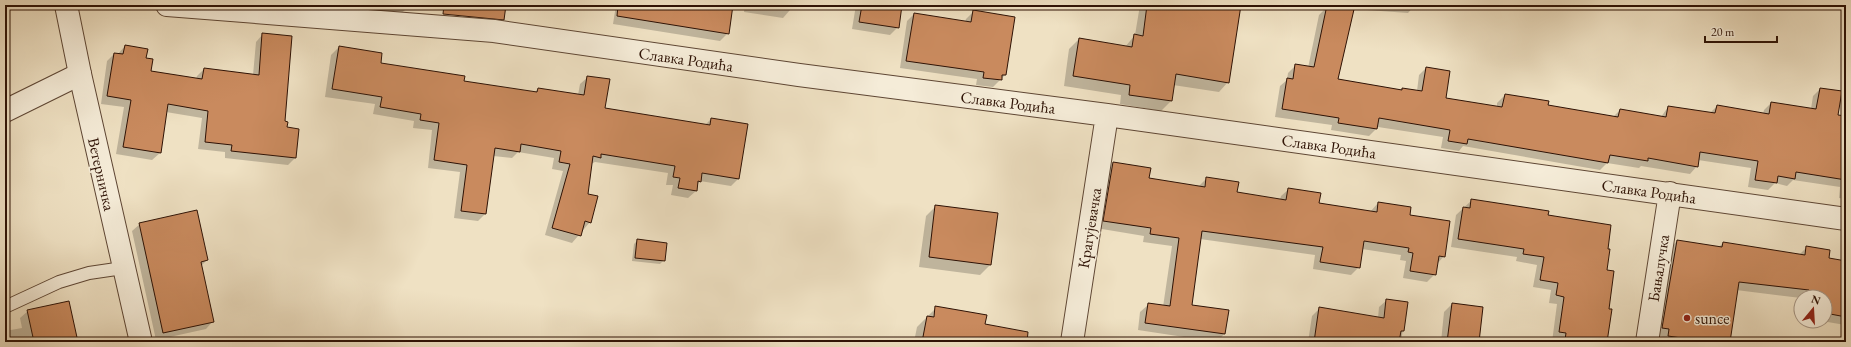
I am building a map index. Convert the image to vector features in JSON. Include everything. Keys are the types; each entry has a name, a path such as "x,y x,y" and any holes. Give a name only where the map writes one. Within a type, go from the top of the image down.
{"street":[{"name":"Ветерничка","path":"66,5 123,268 141,342"},
{"name":"Славка Родића","path":"167,5 494,31 798,75 1107,115 1670,193 1846,219"},
{"path":"5,112 80,74"},
{"name":"Крагујевачка","path":"1072,342 1107,115"},
{"name":"Бањалучка","path":"1647,342 1670,193"}],"lane":[{"path":"5,308 59,282 89,273 123,268"}],"building":[{"path":"444,5 506,5 504,20 443,14"},
{"path":"618,5 733,5 729,34 617,16"},
{"path":"862,5 902,5 899,28 859,22"},
{"path":"1147,5 1241,5 1229,83 1176,74 1172,101 1129,95 1130,85 1073,76 1079,38 1132,47 1134,34 1143,36"},
{"path":"1327,5 1355,5 1338,79 1402,90 1402,88 1422,91 1426,67 1450,71 1446,98 1502,107 1505,94 1549,101 1548,105 1618,117 1620,109 1666,117 1668,106 1715,113 1717,105 1769,114 1771,102 1816,109 1820,88 1842,91 1838,115 1846,116 1846,180 1796,172 1795,179 1778,176 1777,183 1755,180 1758,161 1700,152 1698,167 1648,158 1648,161 1610,155 1608,163 1468,139 1467,144 1448,141 1450,130 1379,118 1377,129 1338,123 1339,118 1282,109 1287,78 1293,79 1295,64 1314,67"},
{"path":"973,10 1015,17 1006,75 1002,75 1002,80 983,78 984,72 906,61 914,13 971,22"},
{"path":"262,33 292,36 285,121 288,122 287,127 299,129 296,158 231,151 232,145 205,142 208,111 168,104 161,153 123,147 131,100 107,96 114,53 123,54 125,45 148,49 146,58 153,59 151,71 202,79 204,68 259,75"},
{"path":"339,46 382,53 381,63 465,76 464,81 537,92 538,88 584,95 587,76 610,79 605,108 710,125 711,118 748,124 739,179 702,173 701,182 698,181 697,191 678,188 680,178 673,177 675,166 601,154 601,158 593,156 588,194 598,196 591,223 585,221 581,236 552,228 570,164 559,162 561,151 521,144 520,152 495,148 486,214 461,211 467,165 434,160 439,123 420,120 421,114 380,107 382,97 332,89"},
{"path":"1113,162 1151,168 1149,178 1205,187 1206,177 1239,182 1237,192 1286,200 1288,188 1321,193 1319,203 1377,212 1378,202 1411,207 1410,215 1450,221 1445,257 1439,256 1436,275 1410,271 1413,253 1408,252 1409,248 1364,241 1360,268 1320,262 1323,247 1202,231 1192,305 1229,310 1225,334 1145,323 1148,303 1170,306 1179,238 1150,234 1151,228 1103,221"},
{"path":"1471,199 1549,211 1548,215 1611,225 1607,270 1614,271 1609,309 1612,309 1607,342 1565,340 1566,333 1559,332 1564,297 1556,295 1558,283 1540,280 1544,257 1523,254 1524,249 1458,239 1463,207 1470,208"},
{"path":"935,205 998,213 991,265 929,257"},
{"path":"197,210 208,260 201,262 214,322 163,333 139,223"},
{"path":"637,239 667,243 665,261 635,258"},
{"path":"1677,240 1722,247 1723,242 1805,255 1806,246 1830,250 1829,258 1846,261 1846,317 1833,315 1833,289 1800,289 1739,282 1730,342 1708,342 1668,336 1669,329 1662,328"},
{"path":"1386,299 1408,302 1404,331 1401,331 1399,342 1314,342 1319,307 1384,318"},
{"path":"69,301 78,342 34,342 27,310"},
{"path":"1452,303 1483,307 1479,342 1447,342"},
{"path":"935,306 987,315 985,324 1028,332 1027,342 922,342 927,316 934,317"}],"place":[{"name":"sunce","path":"1687,318"}]}
